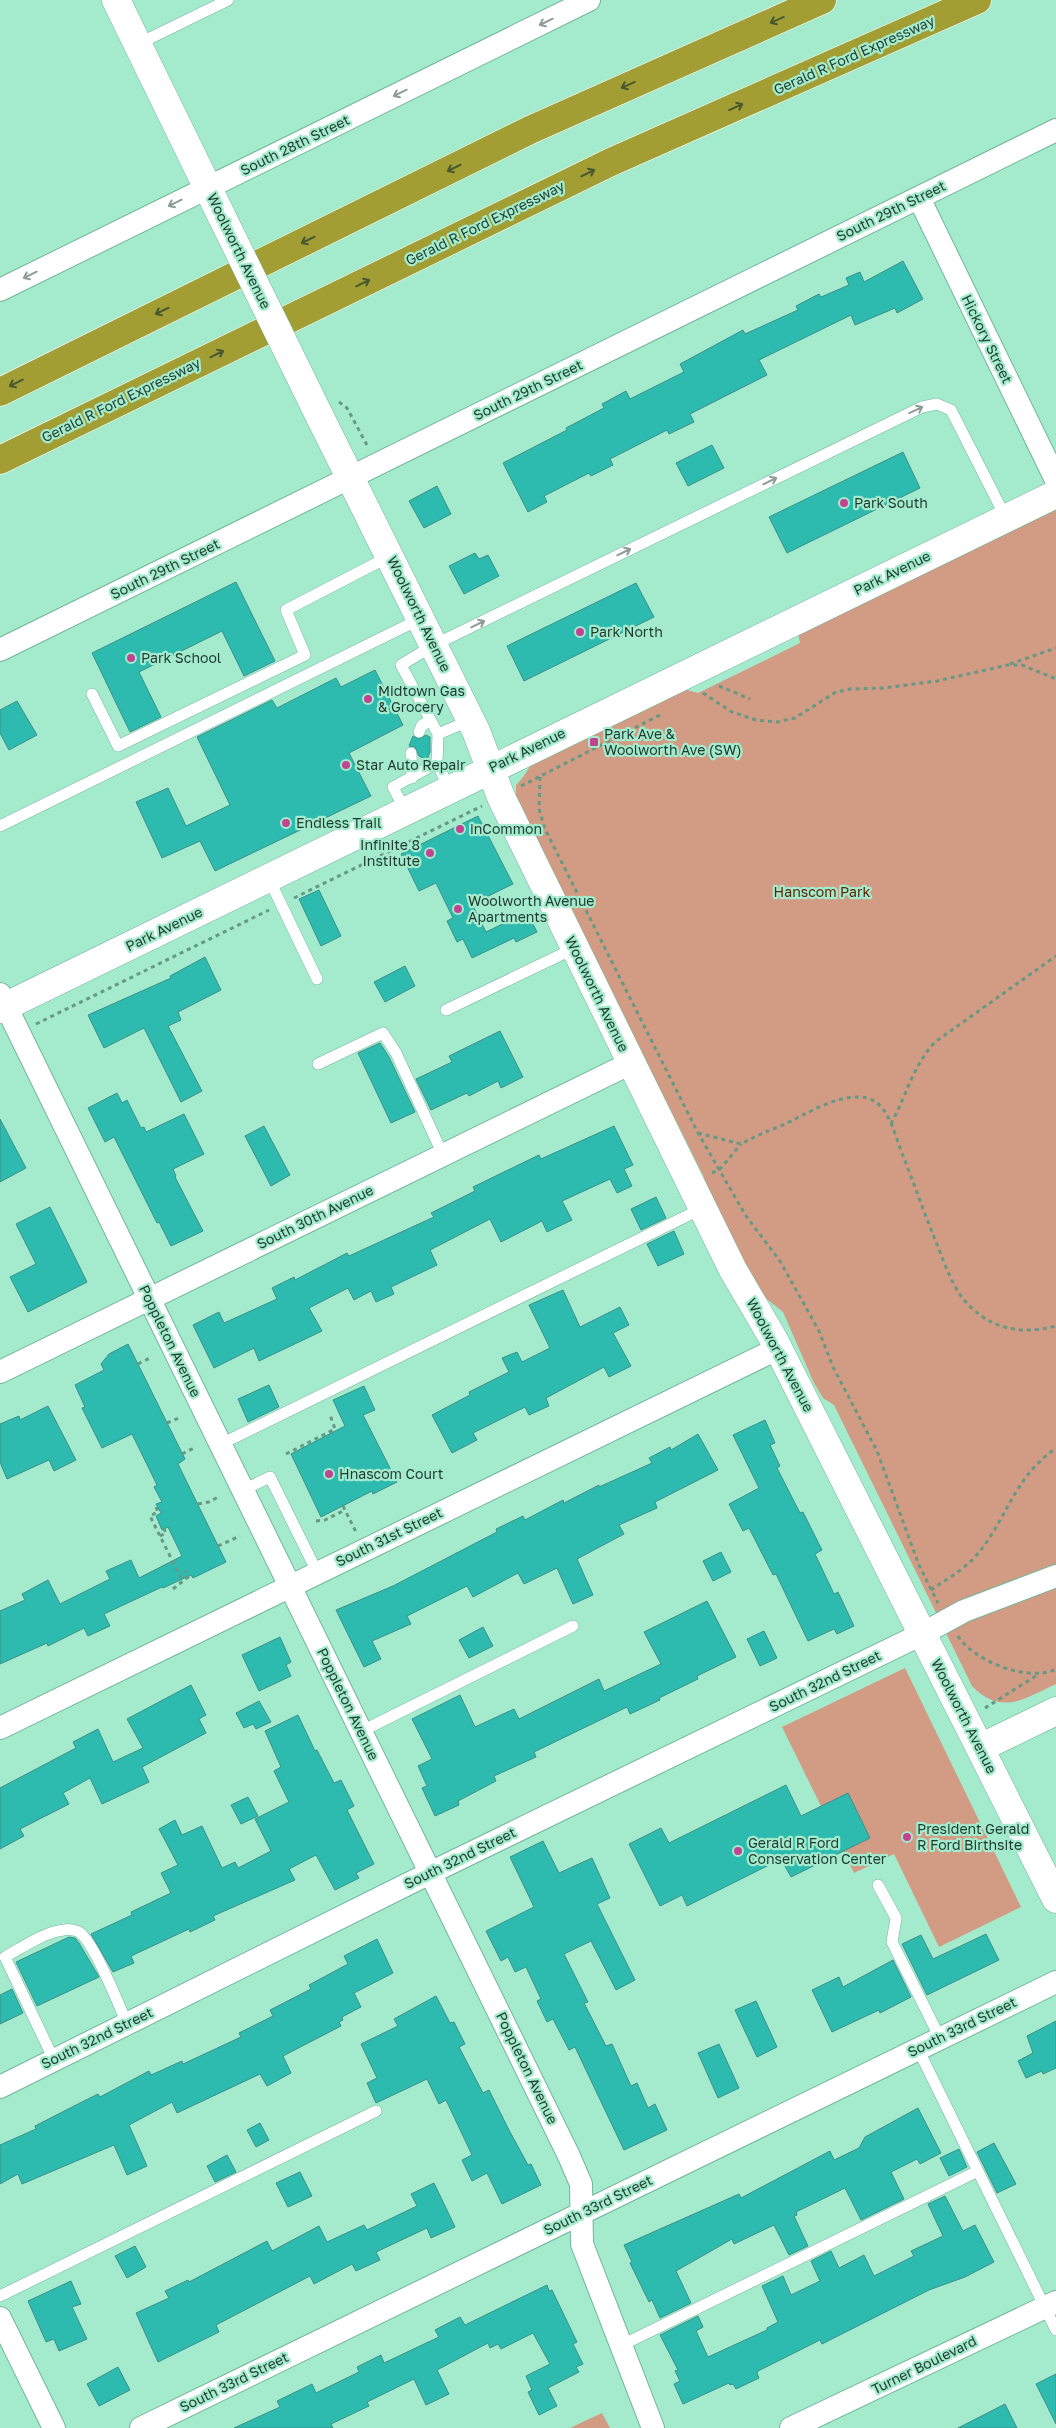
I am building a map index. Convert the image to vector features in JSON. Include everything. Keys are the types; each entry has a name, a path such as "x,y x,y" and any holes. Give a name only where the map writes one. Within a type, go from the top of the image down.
{"highway":[{"path":"0,392 530,130 822,0"},
{"name":"Gerald R Ford Expressway","path":"0,460 611,162 977,0"}],"street":[{"name":"Woolworth Avenue","path":"116,0 222,217 327,406 352,477 471,720 501,797 631,1063 738,1278 779,1348 1056,1899"},
{"name":"South 28th Street","path":"0,290 589,0"},
{"name":"South 29th Street","path":"0,650 1056,130"},
{"name":"Hickory Street","path":"919,198 1056,480"},
{"name":"Park Avenue","path":"2,1003 268,877 1056,494"},
{"name":"Poppleton Avenue","path":"2,1003 432,1872 568,2154 580,2184 582,2244 653,2428"},
{"name":"South 30th Avenue","path":"0,1372 631,1063"},
{"name":"South 31st Street","path":"0,1728 779,1348"},
{"name":"South 32nd Street","path":"0,2087 432,1872 922,1634 947,1618 1056,1576"},
{"path":"980,1748 1056,1711"},
{"name":"South 33rd Street","path":"141,2428 1056,1982"},
{"name":"Turner Boulevard","path":"791,2428 1050,2304"},
{"path":"0,2318 54,2428"}],"lane":[{"path":"138,44 228,0"},
{"path":"449,788 437,763 438,734 401,665 434,645 931,404 944,406 954,415 1006,518"},
{"path":"92,694 118,746 305,655 286,610 390,556"},
{"path":"0,826 421,619"},
{"path":"438,734 471,720"},
{"path":"419,732 422,724 430,721"},
{"path":"411,753 412,778"},
{"path":"405,810 393,787 437,763"},
{"path":"268,877 317,978"},
{"path":"446,1010 575,948"},
{"path":"318,1064 383,1032 396,1053 443,1155"},
{"path":"221,1444 703,1208"},
{"path":"243,1490 270,1477 317,1572"},
{"path":"362,1731 573,1626"},
{"path":"878,1885 896,1918 892,1942 940,2038"},
{"path":"54,2060 5,1957 52,1933 66,1929 75,1930 85,1938 103,1970 127,2024"},
{"path":"918,2049 978,2171 1050,2304 1056,2330"},
{"path":"0,2296 376,2111"},
{"path":"620,2346 978,2171"}],"path":[{"path":"327,406 346,408 378,465"},
{"path":"703,693 732,712 756,720 777,722 795,718 836,692 850,688 884,688 927,682 1008,665 1056,648"},
{"path":"1008,665 1022,666 1056,679"},
{"path":"695,698 727,682"},
{"path":"719,686 750,699"},
{"path":"18,1032 501,797 669,711"},
{"path":"540,776 539,809 545,829 698,1133 746,1216 780,1261 818,1331 833,1367 877,1451 903,1524 931,1590 963,1645 980,1657 1013,1670 1040,1674"},
{"path":"891,1124 910,1080 926,1053 936,1042 1056,956"},
{"path":"691,1184 720,1169 741,1144 767,1130 781,1126 821,1106 857,1098 872,1100 881,1108 891,1124 927,1218 961,1296 986,1319 999,1326 1027,1332 1056,1326"},
{"path":"698,1133 741,1144"},
{"path":"138,1364 152,1357"},
{"path":"286,1454 313,1442 334,1429 330,1415"},
{"path":"168,1423 181,1417"},
{"path":"182,1454 196,1447"},
{"path":"931,1590 973,1559 999,1524 1017,1487 1039,1460 1056,1448"},
{"path":"198,1504 209,1502 220,1496"},
{"path":"156,1507 158,1512 150,1516 182,1580"},
{"path":"316,1521 324,1520 344,1508 358,1535"},
{"path":"160,1536 166,1533 164,1529"},
{"path":"218,1546 240,1536"},
{"path":"173,1590 182,1580 188,1577 185,1571"},
{"path":"996,1702 1040,1674 1056,1669"}],"green space":[{"name":"Hanscom Park","path":"1056,502 1056,1684 1023,1699 1003,1703 983,1695 972,1686 834,1405 823,1398 814,1383 783,1312 763,1296 738,1267 702,1181 704,1177 665,1099 660,1099 623,1022 616,1000 516,797 516,785 537,756 683,689 698,693 800,643 798,633"},
{"path":"905,1668 1021,1907 939,1947 894,1854 854,1873 782,1727"},
{"path":"602,2413 610,2428 570,2428"}],"building":[{"path":"903,261 923,299 897,313 895,308 855,325 851,315 759,360 767,375 690,414 694,422 669,434 667,430 610,459 613,465 591,476 589,473 544,496 547,502 528,512 503,463 567,430 566,428 604,408 602,404 626,391 630,399 684,372 680,364 743,330 745,334 798,310 796,306 819,294 821,297 849,285 846,278 860,272 864,282"},
{"path":"712,445 724,468 688,486 676,463"},
{"name":"Park South","path":"903,452 920,488 787,553 769,517"},
{"path":"437,486 451,514 424,528 409,501"},
{"path":"475,553 479,559 488,555 499,576 464,594 449,566"},
{"name":"Park School","path":"236,582 275,661 244,676 222,631 139,672 161,717 130,732 92,653"},
{"name":"Park North","path":"636,583 654,617 524,681 507,646"},
{"path":"375,670 403,725 349,753 371,796 215,871 200,841 162,858 136,802 168,788 186,826 230,805 197,737 272,700 277,708 336,678 341,687"},
{"path":"17,701 37,735 9,750 0,733 0,710"},
{"path":"426,735 430,737 430,752 427,760 419,756 415,747 409,746 413,736 419,739"},
{"path":"478,816 513,884 472,904 486,932 527,912 537,932 516,942 514,938 472,958 463,939 457,942 447,921 453,918 436,883 419,891 401,854"},
{"path":"319,890 341,936 321,946 299,899"},
{"path":"205,957 221,990 178,1012 181,1020 168,1026 202,1091 181,1102 144,1028 104,1048 88,1015 171,978 170,976"},
{"path":"405,966 415,986 385,1002 374,982"},
{"path":"500,1031 523,1077 501,1088 498,1081 469,1096 467,1093 431,1110 416,1079 452,1062 449,1056"},
{"path":"380,1043 389,1057 415,1112 391,1123 358,1053"},
{"path":"117,1093 122,1103 127,1100 141,1128 144,1127 146,1132 184,1114 204,1154 173,1169 175,1177 203,1231 171,1246 159,1222 157,1223 114,1137 105,1142 88,1108"},
{"path":"0,1119 26,1168 0,1182"},
{"path":"264,1126 290,1175 271,1186 245,1136"},
{"path":"614,1126 633,1165 624,1169 632,1186 617,1193 610,1179 562,1201 572,1220 547,1232 542,1221 501,1242 490,1219 430,1250 437,1265 391,1287 394,1294 376,1302 371,1291 354,1300 348,1288 309,1308 322,1331 259,1361 254,1348 214,1368 193,1325 219,1312 224,1323 277,1299 272,1288 294,1277 295,1280 347,1253 349,1256 434,1217 431,1213 475,1191 473,1187 539,1155 541,1159"},
{"path":"656,1197 666,1218 641,1230 631,1209"},
{"path":"50,1207 87,1282 28,1312 10,1277 36,1264 16,1224"},
{"path":"674,1231 684,1254 658,1266 647,1244"},
{"path":"563,1290 580,1327 620,1307 629,1325 613,1333 631,1366 609,1377 604,1367 546,1398 549,1406 529,1415 525,1407 473,1433 477,1440 452,1453 432,1415 470,1395 469,1392 509,1372 502,1358 517,1352 522,1362 550,1348 529,1305"},
{"path":"128,1344 185,1459 178,1464 226,1562 193,1578 191,1575 162,1587 104,1614 110,1626 88,1636 84,1628 48,1646 47,1643 0,1664 0,1611 25,1600 22,1594 48,1580 60,1604 110,1579 106,1571 131,1560 139,1578 182,1556 168,1527 162,1530 156,1516 161,1513 156,1504 162,1502 154,1487 157,1485 132,1434 102,1448 82,1408 85,1407 75,1385 104,1370 101,1364 109,1354"},
{"path":"269,1385 279,1407 248,1422 238,1399"},
{"path":"364,1386 375,1410 363,1415 397,1482 373,1494 372,1491 321,1517 291,1454 345,1426 333,1400"},
{"path":"48,1406 76,1460 54,1471 49,1460 7,1479 0,1462 0,1424 19,1416 20,1420"},
{"path":"765,1420 775,1443 770,1445 780,1466 777,1468 800,1513 803,1512 822,1550 815,1554 834,1594 838,1592 854,1626 837,1634 834,1629 808,1641 776,1574 773,1575 749,1528 743,1531 729,1504 759,1488 733,1435"},
{"path":"698,1434 718,1470 655,1502 657,1508 619,1525 624,1534 577,1559 593,1595 573,1604 557,1568 524,1584 518,1573 473,1597 467,1586 407,1616 411,1624 372,1641 381,1659 364,1667 336,1610 393,1586 497,1532 496,1529 523,1516 525,1520 563,1500 564,1503 599,1485 599,1487 652,1463 649,1458 670,1447 671,1450"},
{"path":"721,1552 731,1572 713,1581 703,1561"},
{"path":"707,1601 736,1657 697,1676 698,1679 659,1698 660,1700 630,1714 627,1707 534,1752 536,1757 494,1776 496,1781 458,1801 459,1805 435,1816 422,1788 427,1786 418,1766 432,1759 412,1719 460,1695 475,1727 514,1709 519,1719 599,1679 604,1691 661,1664 644,1632"},
{"path":"483,1627 493,1646 469,1658 459,1640"},
{"path":"764,1631 777,1658 760,1666 747,1639"},
{"path":"280,1637 291,1662 286,1665 291,1676 259,1691 242,1655"},
{"path":"191,1685 206,1715 199,1719 206,1733 142,1767 149,1782 102,1804 90,1778 63,1793 69,1804 20,1829 24,1836 0,1849 0,1788 76,1748 73,1742 98,1729 113,1762 143,1748 127,1719"},
{"path":"259,1701 271,1722 256,1729 253,1724 244,1728 236,1713"},
{"path":"298,1715 315,1751 317,1750 334,1783 341,1780 354,1806 347,1810 374,1864 356,1873 359,1878 335,1890 316,1855 289,1869 295,1880 213,1916 215,1920 190,1932 189,1929 131,1956 134,1963 113,1972 91,1934 132,1915 131,1912 171,1893 161,1873 178,1865 159,1829 175,1820 182,1835 202,1826 222,1868 235,1862 238,1868 271,1851 255,1819 289,1802 274,1771 281,1767 265,1731"},
{"name":"Gerald R Ford Conservation Center","path":"786,1785 801,1816 848,1793 870,1838 791,1877 781,1859 687,1906 682,1895 660,1906 629,1844 661,1828 669,1843"},
{"path":"248,1797 258,1816 241,1824 231,1805"},
{"path":"543,1841 559,1873 592,1858 610,1898 597,1904 635,1980 616,1990 591,1941 564,1954 588,2002 584,2003 606,2046 612,2044 631,2086 637,2083 648,2108 655,2104 667,2130 624,2150 575,2047 569,2050 553,2019 547,2022 537,2001 541,1999 526,1967 515,1972 508,1957 501,1961 486,1931 534,1907 510,1857"},
{"path":"986,1934 999,1960 927,1995 902,1944 921,1935 933,1959"},
{"path":"69,1937 75,1938 79,1943 99,1977 37,2006 16,1962"},
{"path":"377,1939 393,1973 354,1993 361,2007 342,2017 343,2020 339,2022 341,2026 283,2056 291,2073 267,2086 260,2074 177,2113 172,2102 129,2125 147,2166 127,2175 114,2145 22,2184 18,2174 0,2184 0,2145 36,2129 35,2126 98,2094 100,2097 149,2071 151,2075 182,2061 183,2064 241,2037 239,2033 273,2016 270,2010 311,1989 309,1985 348,1964 344,1956"},
{"path":"893,1960 911,1997 880,2013 879,2010 832,2032 812,1990 839,1977 843,1987"},
{"path":"12,1989 23,2013 0,2024 0,1995"},
{"path":"436,1996 450,2023 454,2022 465,2044 459,2047 483,2093 489,2090 528,2165 531,2164 541,2185 502,2204 487,2173 472,2181 462,2160 472,2155 446,2100 439,2104 427,2079 376,2103 367,2083 377,2078 361,2044 398,2026 394,2019"},
{"path":"756,2001 777,2047 757,2057 735,2010"},
{"path":"1056,2021 1056,2068 1043,2074 1042,2071 1026,2078 1018,2061 1033,2053 1027,2036"},
{"path":"719,2044 739,2088 718,2098 698,2053"},
{"path":"918,2108 941,2153 920,2164 917,2159 891,2172 904,2199 861,2220 845,2188 796,2212 797,2215 794,2216 808,2246 789,2255 774,2225 734,2244 732,2239 676,2271 691,2303 660,2318 652,2300 649,2302 630,2263 632,2262 624,2245 739,2194 741,2198 830,2151 834,2160 859,2148 865,2137"},
{"path":"260,2123 269,2140 256,2147 247,2130"},
{"path":"994,2143 1016,2184 997,2193 977,2152"},
{"path":"959,2149 967,2167 949,2176 940,2158"},
{"path":"227,2155 236,2172 215,2182 207,2166"},
{"path":"300,2172 312,2196 288,2207 276,2183"},
{"path":"434,2183 455,2227 431,2238 427,2228 376,2252 380,2260 356,2271 352,2264 314,2284 310,2276 216,2325 219,2332 158,2362 136,2313 169,2298 165,2291 188,2280 189,2282 267,2241 272,2251 319,2226 327,2242 364,2225 367,2230 417,2206 411,2194"},
{"path":"945,2196 963,2231 975,2225 994,2262 965,2277 929,2290 822,2344 820,2340 758,2371 759,2378 736,2389 733,2384 730,2385 729,2383 683,2404 674,2384 680,2381 675,2371 678,2370 660,2335 698,2316 703,2327 696,2331 708,2357 767,2330 767,2328 778,2322 762,2286 783,2276 791,2295 820,2281 811,2261 831,2251 839,2268 864,2255 874,2276 914,2256 911,2251 943,2236 928,2204"},
{"path":"135,2246 146,2267 127,2278 115,2256"},
{"path":"71,2281 81,2304 72,2307 87,2339 59,2351 54,2339 46,2342 28,2301"},
{"path":"547,2285 549,2291 552,2290 577,2342 573,2344 583,2364 576,2367 579,2372 548,2388 557,2406 539,2415 528,2392 532,2390 526,2376 550,2364 533,2333 501,2349 498,2344 490,2348 488,2343 437,2370 449,2394 426,2405 414,2379 367,2402 369,2406 331,2424 333,2428 234,2428 280,2407 277,2401 312,2384 316,2393 359,2372 357,2367 381,2355 384,2363 439,2337 435,2330 460,2317 465,2325"},
{"path":"118,2367 130,2390 99,2406 87,2384"},
{"path":"1056,2374 1056,2424 1036,2384"},
{"path":"1005,2404 1017,2428 958,2428"}],"place":[{"name":"Park South","path":"844,503"},
{"name":"Park North","path":"580,632"},
{"name":"Park School","path":"131,658"},
{"name":"Midtown Gas & Grocery","path":"368,699"},
{"name":"Park Ave & Woolworth Ave (SW)","path":"594,742"},
{"name":"Star Auto Repair","path":"346,765"},
{"name":"Endless Trail","path":"286,823"},
{"name":"inCommon","path":"460,829"},
{"name":"Infinite 8 Institute","path":"430,853"},
{"name":"Woolworth Avenue Apartments","path":"458,909"},
{"name":"Hnascom Court","path":"329,1474"},
{"name":"President Gerald R Ford Birthsite","path":"907,1837"},
{"name":"Gerald R Ford Conservation Center","path":"738,1851"}]}
